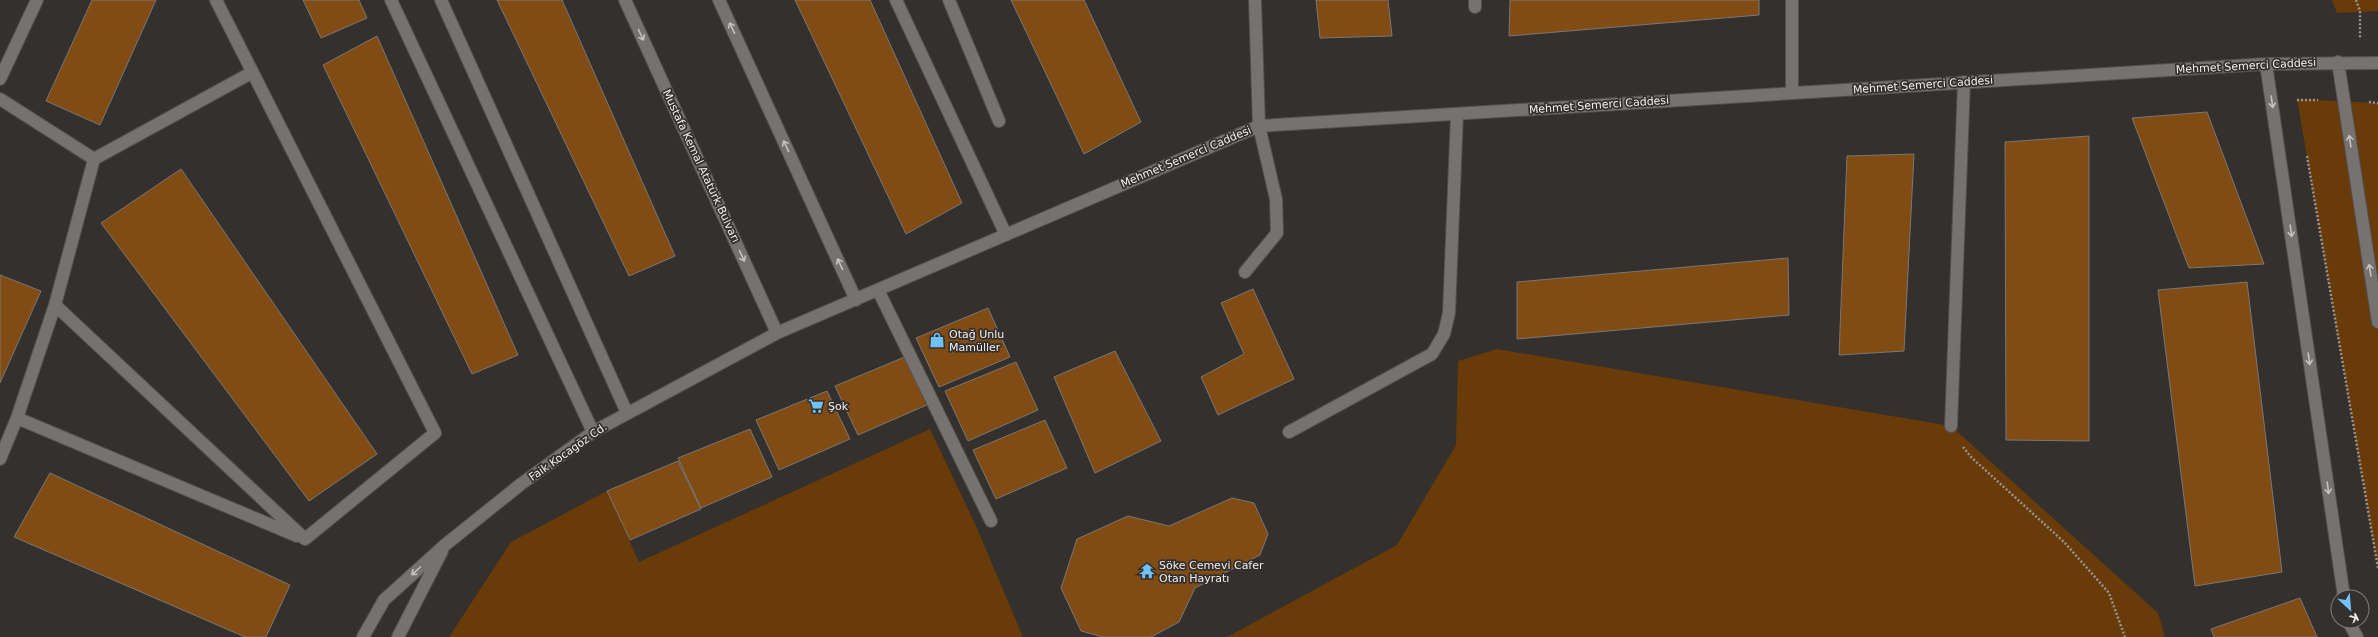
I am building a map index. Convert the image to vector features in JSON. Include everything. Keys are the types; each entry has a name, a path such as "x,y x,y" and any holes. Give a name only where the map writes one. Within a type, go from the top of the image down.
{"street":[{"path":"0,79 37,0"},
{"path":"216,0 251,73 435,433 305,539"},
{"path":"391,0 593,432"},
{"path":"441,0 627,413"},
{"name":"Mustafa Kemal Atatürk Bulvarı","path":"625,0 777,333"},
{"path":"719,0 856,300"},
{"path":"896,0 1006,235"},
{"path":"949,0 999,121"},
{"path":"1245,272 1277,233 1276,199 1259,126 1255,0"},
{"path":"1792,0 1792,93"},
{"path":"2338,62 2378,322"},
{"name":"Mehmet Semerci Caddesi","path":"856,300 1259,126 2266,64 2338,62 2378,63"},
{"path":"2266,64 2343,589"},
{"path":"0,459 17,418 55,305 94,159 251,73"},
{"path":"1951,426 1964,82"},
{"path":"0,99 94,159"},
{"path":"1289,432 1432,354 1444,334 1449,313 1456,114"},
{"path":"878,290 992,522"},
{"name":"Faik Kocagöz Cd.","path":"363,637 384,600 445,545 521,484 593,432 777,333 856,300"},
{"path":"55,305 305,539"},
{"path":"17,418 305,539"},
{"path":"398,637 445,545"}],"path":[{"path":"2297,99 2298,107"},
{"path":"2306,153 2378,568"},
{"path":"1951,426 1954,435 1971,457 2064,542 2109,593 2125,637"}],"shaded area":[{"path":"2332,0 2378,0 2378,11 2337,13"},
{"path":"2297,99 2378,103 2378,568"},
{"path":"1497,349 1951,426 2158,613 2165,637 1227,637 1397,545 1456,445 1458,361"},
{"path":"930,429 977,528 1023,637 449,637 511,542 607,491 639,562"}],"building":[{"path":"92,0 156,0 100,125 46,101"},
{"path":"303,0 359,0 367,18 321,38"},
{"path":"497,0 562,0 675,256 629,276"},
{"path":"795,0 870,0 962,203 906,234"},
{"path":"1011,0 1084,0 1141,122 1084,154"},
{"path":"1316,0 1388,0 1392,36 1320,38"},
{"path":"1510,0 1759,0 1759,15 1509,36"},
{"path":"377,36 518,355 472,374 323,65"},
{"path":"2207,112 2264,264 2189,268 2132,118"},
{"path":"2089,136 2089,441 2006,440 2005,142"},
{"path":"1914,154 1904,351 1839,355 1847,156"},
{"path":"181,169 377,454 309,501 101,223"},
{"path":"1788,258 1789,315 1517,339 1517,282"},
{"path":"0,275 41,291 0,383"},
{"path":"2247,282 2282,572 2195,586 2158,290"},
{"path":"1253,289 1294,379 1218,415 1201,377 1244,354 1221,303"},
{"path":"988,308 1010,357 939,387 916,338"},
{"path":"1115,351 1161,441 1095,473 1054,377"},
{"path":"907,356 929,404 858,435 835,386"},
{"path":"1016,362 1038,410 968,441 945,391"},
{"path":"827,391 850,439 779,470 756,420"},
{"path":"1045,420 1067,468 996,499 973,450"},
{"path":"750,429 772,477 701,508 678,458"},
{"path":"678,461 701,509 630,540 607,491"},
{"path":"50,473 290,585 266,637 245,637 14,537"},
{"name":"Söke Cemevi Cafer Otan Hayratı","path":"1232,498 1254,503 1268,534 1260,555 1195,588 1179,622 1151,637 1103,637 1081,631 1061,588 1077,539 1128,516 1169,526"},
{"path":"2300,598 2317,637 2214,637 2211,629"}],"place":[{"name":"Otağ Unlu Mamüller","path":"937,340"},
{"name":"Şok","path":"816,406"},
{"name":"Söke Cemevi Cafer Otan Hayratı","path":"1147,571"}]}
